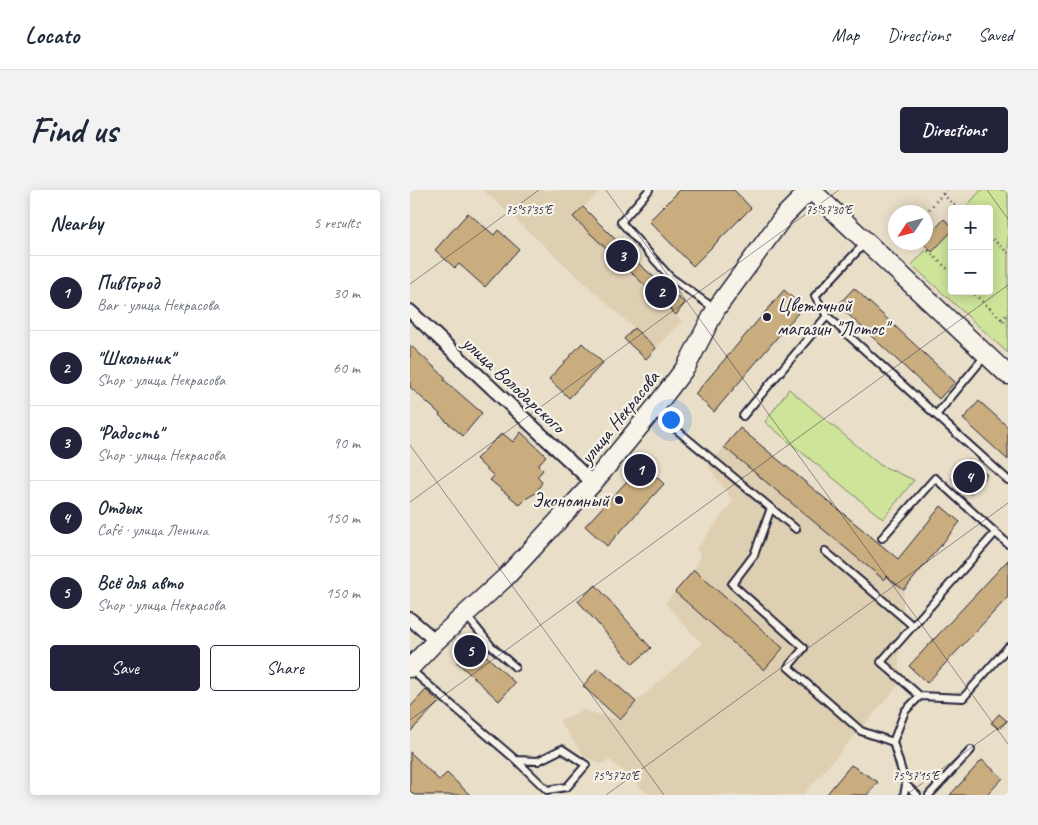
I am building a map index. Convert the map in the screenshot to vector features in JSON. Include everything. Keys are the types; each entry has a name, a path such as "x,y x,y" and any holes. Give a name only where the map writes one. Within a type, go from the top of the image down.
{"street":[{"name":"улица Некрасова","path":"410,669 436,641 506,577 593,483 686,367 716,309 784,216 810,190"},
{"path":"810,190 1008,375"},
{"name":"улица Володарского","path":"410,312 593,483"},
{"path":"410,619 436,641"}],"lane":[{"path":"648,190 621,222 670,277 716,309"},
{"path":"866,242 815,296 827,316 1008,480"},
{"path":"743,416 827,316"},
{"path":"936,415 986,355"},
{"path":"653,410 796,529"},
{"path":"882,538 935,478 1008,544"},
{"path":"771,508 754,556 732,584 804,648 788,667 861,731 893,742"},
{"path":"995,533 881,662 920,696 963,698 1008,647"},
{"path":"825,551 913,626"},
{"path":"466,614 491,646 515,667"},
{"path":"410,669 516,760 547,790 567,787 586,765 562,750 538,761 516,760"},
{"path":"904,795 906,785 893,742 906,712 920,696"},
{"path":"929,795 971,750"},
{"path":"906,785 917,795"}],"path":[{"path":"933,205 946,190"},
{"path":"942,194 954,205"},
{"path":"993,240 1008,253"},
{"path":"928,251 948,269"},
{"path":"975,295 1008,325"},
{"path":"1002,320 1008,313"}],"shaded area":[{"path":"483,190 601,190 574,217 682,321 656,348"},
{"path":"724,447 883,579 886,576 904,590 897,687 803,795 649,795 610,760 602,764 585,757 559,721 583,710 620,720 636,702 702,644 665,603 675,591 764,669 783,648 694,570 701,556 696,549 733,501 709,467"}],"green space":[{"path":"981,190 1008,190 1008,353 912,265 926,250 933,250 933,242 948,226 948,295 993,295 993,205 968,205"},
{"path":"789,389 880,465 914,480 883,519 765,422"}],"building":[{"path":"680,190 734,190 751,208 693,266 649,221"},
{"path":"583,207 631,257 685,303 676,315 573,217"},
{"path":"468,213 494,235 498,230 519,249 485,287 459,264 455,268 435,250"},
{"path":"944,219 948,222 948,235 932,252 930,250 933,250 933,231"},
{"path":"854,288 955,382 939,399 838,305"},
{"path":"784,290 803,307 714,412 695,394"},
{"path":"634,328 656,348 646,359 624,339"},
{"path":"582,343 603,363 569,398 549,379"},
{"path":"410,345 446,378 444,380 482,413 463,436 410,387"},
{"path":"979,401 1008,427 1008,460 963,419"},
{"path":"740,428 898,559 941,506 960,522 904,590 886,576 884,580 724,447"},
{"path":"521,432 546,456 538,465 543,470 537,477 542,482 536,493 520,505 490,480 494,476 476,459 502,433 513,442"},
{"path":"969,459 987,475 970,494 952,479"},
{"path":"643,464 664,484 607,546 585,526"},
{"path":"1008,560 1008,597 927,683 909,666"},
{"path":"694,570 783,648 764,670 675,592"},
{"path":"596,585 651,648 633,664 578,601"},
{"path":"474,644 515,683 499,701 457,662"},
{"path":"598,668 636,702 620,720 583,686"},
{"path":"426,690 439,702 410,732 410,707"},
{"path":"999,714 1007,721 999,729 991,723"},
{"path":"410,752 439,780 447,773 470,795 414,795 410,791"},
{"path":"982,760 1003,778 987,795 950,795"},
{"path":"851,765 878,782 867,795 826,795"}],"place":[{"name":"\"Радость\"","path":"622,256"},
{"name":"\"Школьник\"","path":"661,292"},
{"name":"Цветочной магазин \"Лотос\"","path":"767,317"},
{"name":"ПивГород","path":"640,470"},
{"name":"Отдых","path":"969,477"},
{"name":"Экономный","path":"619,500"},
{"name":"Всё для авто","path":"470,651"}]}
